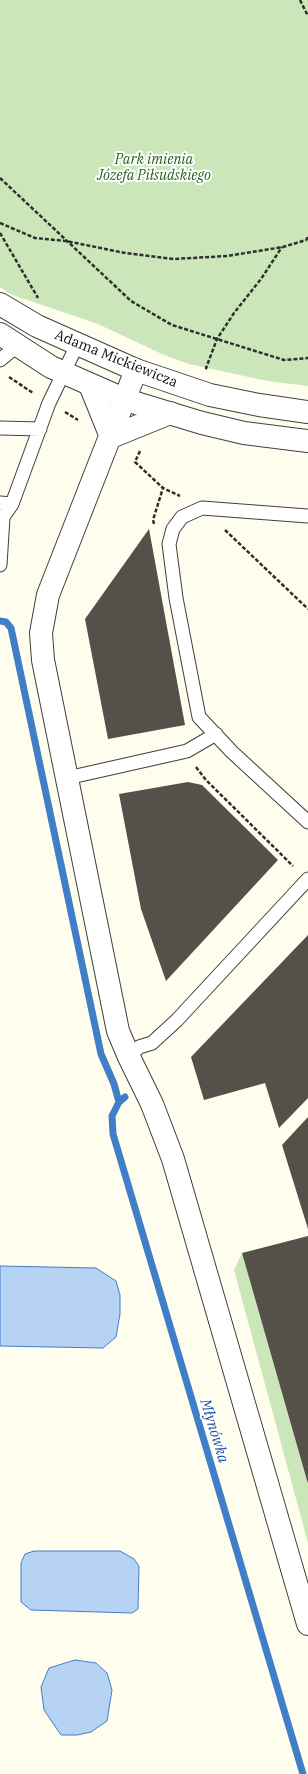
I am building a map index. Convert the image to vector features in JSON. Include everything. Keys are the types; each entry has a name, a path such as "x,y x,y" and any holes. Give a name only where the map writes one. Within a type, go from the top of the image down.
{"street":[{"name":"Adama Mickiewicza","path":"0,304 37,326 136,370 210,395 259,405 308,412"},
{"path":"8,340 62,373 126,400 244,433 308,441"},
{"path":"136,370 126,400 48,596 40,633 43,660 118,1031 152,1104 173,1159 308,1624"},
{"path":"90,385 111,437"},
{"path":"111,437 170,413"}],"lane":[{"path":"0,360 8,340"},
{"path":"0,565 3,517 6,504 40,429 62,373 77,345"},
{"path":"0,428 40,429"},
{"path":"308,516 202,508 182,517 173,529 169,544 176,598 199,717 232,752 308,822"},
{"path":"67,778 187,751 216,734"},
{"path":"129,1057 139,1048 152,1043 177,1020 308,880"}],"path":[{"path":"300,0 308,16"},
{"path":"0,178 130,301 172,324 284,360 308,358"},
{"path":"0,223 35,238 66,241 125,253 174,259 227,256 283,247 307,240 308,237"},
{"path":"0,233 39,300"},
{"path":"210,372 206,368 217,338 283,247"},
{"path":"135,462 163,488 202,508 308,609"}],"green space":[{"name":"Park imienia Józefa Piłsudskiego","path":"0,0 308,0 308,386 267,381 189,364 164,355 98,324 10,294 0,287"},
{"path":"242,1253 308,1485 308,1543 234,1270"}],"water":[{"path":"0,1266 96,1268 116,1281 120,1295 120,1314 116,1337 103,1348 0,1346"},
{"path":"34,1551 120,1551 134,1559 139,1566 138,1609 132,1613 31,1610 21,1602 21,1563 25,1554"},
{"path":"75,1660 96,1663 107,1673 112,1690 107,1721 91,1732 77,1735 61,1735 44,1710 41,1687 49,1668"}],"building":[{"path":"149,529 185,725 108,739 85,619"},
{"path":"188,782 202,785 278,860 166,981 141,909 119,794"},
{"path":"308,935 308,1098 279,1128 265,1083 204,1100 191,1057"},
{"path":"308,1117 308,1229 282,1145"},
{"path":"308,1236 308,1484 242,1253"}],"waterway":[{"path":"0,621 6,622 11,628 101,1054 114,1084 119,1102"},
{"name":"Młynówka","path":"125,1097 119,1102 112,1116 113,1134 303,1774"}]}
